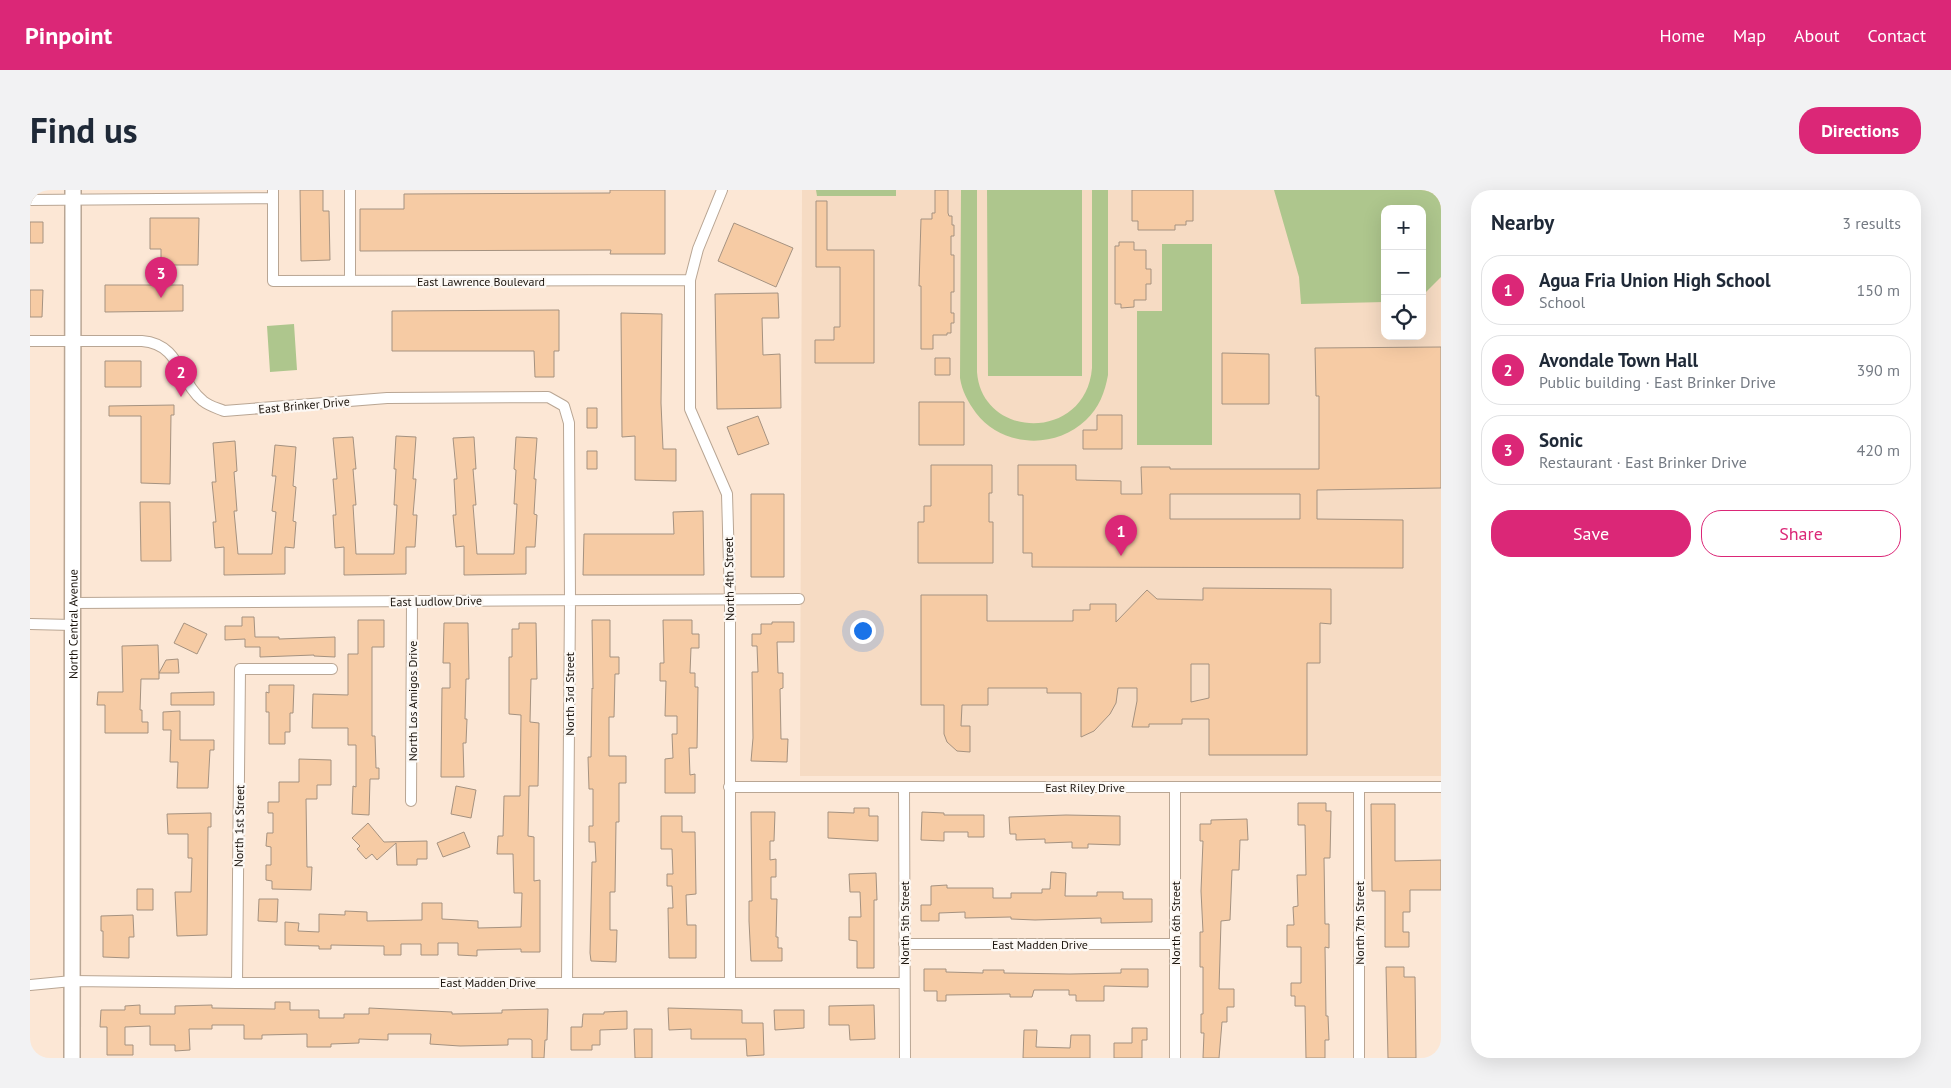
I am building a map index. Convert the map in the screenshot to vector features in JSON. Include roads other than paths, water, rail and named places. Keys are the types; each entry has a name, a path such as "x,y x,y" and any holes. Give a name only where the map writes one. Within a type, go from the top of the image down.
{"street":[{"path":"350,190 350,281"},
{"name":"North 4th Street","path":"722,190 698,249 690,280 690,409 727,494 730,599 730,982"},
{"path":"30,200 73,195 273,194"},
{"name":"East Lawrence Boulevard","path":"273,194 273,281 690,280"},
{"name":"North Central Avenue","path":"72,1058 73,195"},
{"name":"East Brinker Drive","path":"30,341 142,341 158,345 174,358 202,401 224,411 387,398 548,397 564,406"},
{"name":"North 3rd Street","path":"564,406 569,423 570,600 567,982"},
{"name":"East Ludlow Drive","path":"72,603 799,598"},
{"name":"North Los Amigos Drive","path":"411,801 412,601"},
{"path":"30,624 72,625"},
{"name":"North 1st Street","path":"237,983 240,668 332,668"},
{"name":"East Riley Drive","path":"730,787 1441,787"},
{"name":"North 5th Street","path":"904,787 905,1058"},
{"name":"North 6th Street","path":"1175,787 1175,1058"},
{"name":"North 7th Street","path":"1359,787 1359,1058"},
{"name":"East Madden Drive","path":"904,944 1175,944"},
{"name":"East Madden Drive","path":"30,986 72,981 237,983 904,983"}],"place":[{"name":"Sonic","path":"161,298"},
{"name":"Avondale Town Hall","path":"181,397"},
{"name":"Agua Fria Union High School","path":"1121,556"}]}
